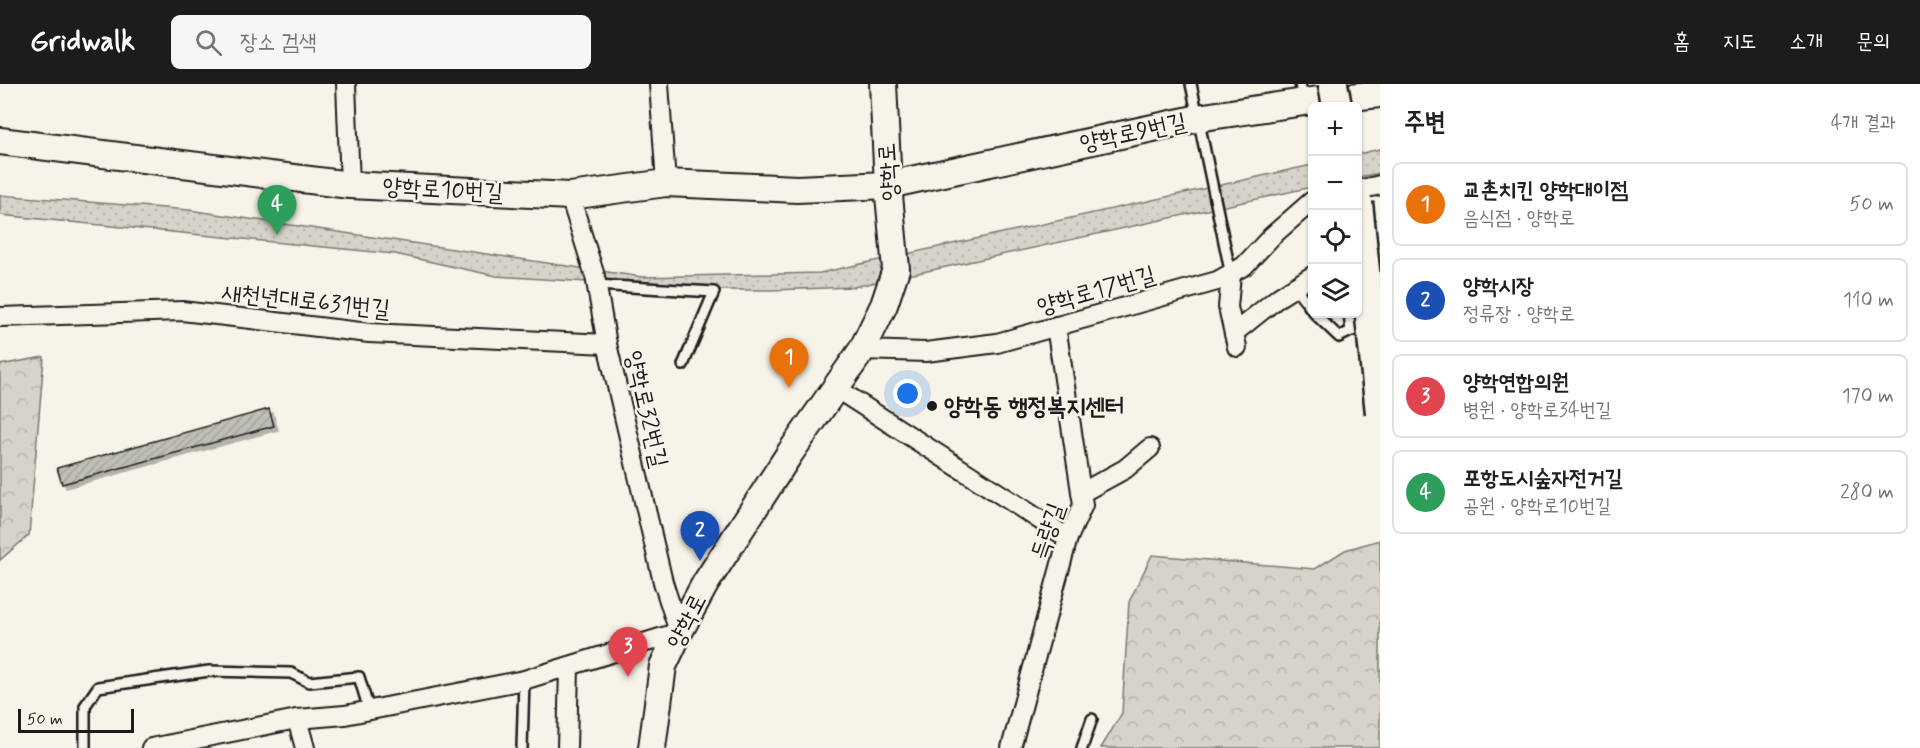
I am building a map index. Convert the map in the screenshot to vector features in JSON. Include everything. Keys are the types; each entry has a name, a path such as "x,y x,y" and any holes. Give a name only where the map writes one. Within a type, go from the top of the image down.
{"main road":[{"name":"양학로","path":"652,748 663,666 679,632 717,565 790,453 837,389 862,350 884,305 896,269 888,185 883,84"},
{"path":"1333,84 1336,102"},
{"path":"1349,84 1351,102"},
{"name":"양학로9번길","path":"888,185 1198,118 1302,93 1380,94"},
{"name":"양학로10번길","path":"0,141 350,185 570,196 666,183 797,189 888,185"},
{"path":"1359,210 1380,413"}],"street":[{"path":"346,84 350,185"},
{"path":"659,84 666,183"},
{"path":"1362,189 1380,185"},
{"name":"양학로32번길","path":"570,196 596,285 606,344 663,582 679,632"},
{"name":"양학로17번길","path":"862,350 926,352 997,343 1231,275 1245,266 1272,236 1308,204"},
{"path":"1231,275 1228,307 1235,340 1295,287 1308,279"},
{"name":"새천년대로631번길","path":"0,317 182,311 369,333 606,344"},
{"name":"득량길","path":"1011,748 1068,538 1083,505 1056,326"},
{"path":"837,389 1068,538"},
{"path":"1081,493 1125,469 1150,448"},
{"path":"151,748 297,719 369,710 524,680 569,668 679,632"},
{"path":"567,748 569,668"},
{"path":"297,719 305,748"}],"lane":[{"path":"1191,84 1231,275"},
{"path":"596,285 714,292 683,365"},
{"path":"1362,297 1377,286"},
{"path":"1295,287 1308,304"},
{"path":"1320,318 1339,337 1351,331 1380,325"},
{"path":"1349,318 1351,331"},
{"path":"85,748 85,706 98,687 209,671 291,673 309,682 359,677 369,710"},
{"path":"522,748 524,680"},
{"path":"1082,748 1092,719"}],"green space":[{"path":"1380,149 1380,173 1362,176 1362,153"},
{"path":"1308,166 1308,188 854,287 772,290 707,290 496,276 395,254 0,215 0,195 189,210 642,277 820,273"},
{"path":"44,357 29,535 0,560 0,365"},
{"path":"1380,540 1380,748 1101,748 1122,713 1129,602 1152,555 1315,569 1345,550"}],"building":[{"path":"269,409 274,426 62,484 57,468"}],"place":[{"name":"포항도시숲자전거길","path":"277,235"},
{"name":"교촌치킨 양학대이점","path":"789,388"},
{"name":"양학동 행정복지센터","path":"932,406"},
{"name":"양학시장","path":"700,561"},
{"name":"양학연합의원","path":"628,677"}]}
